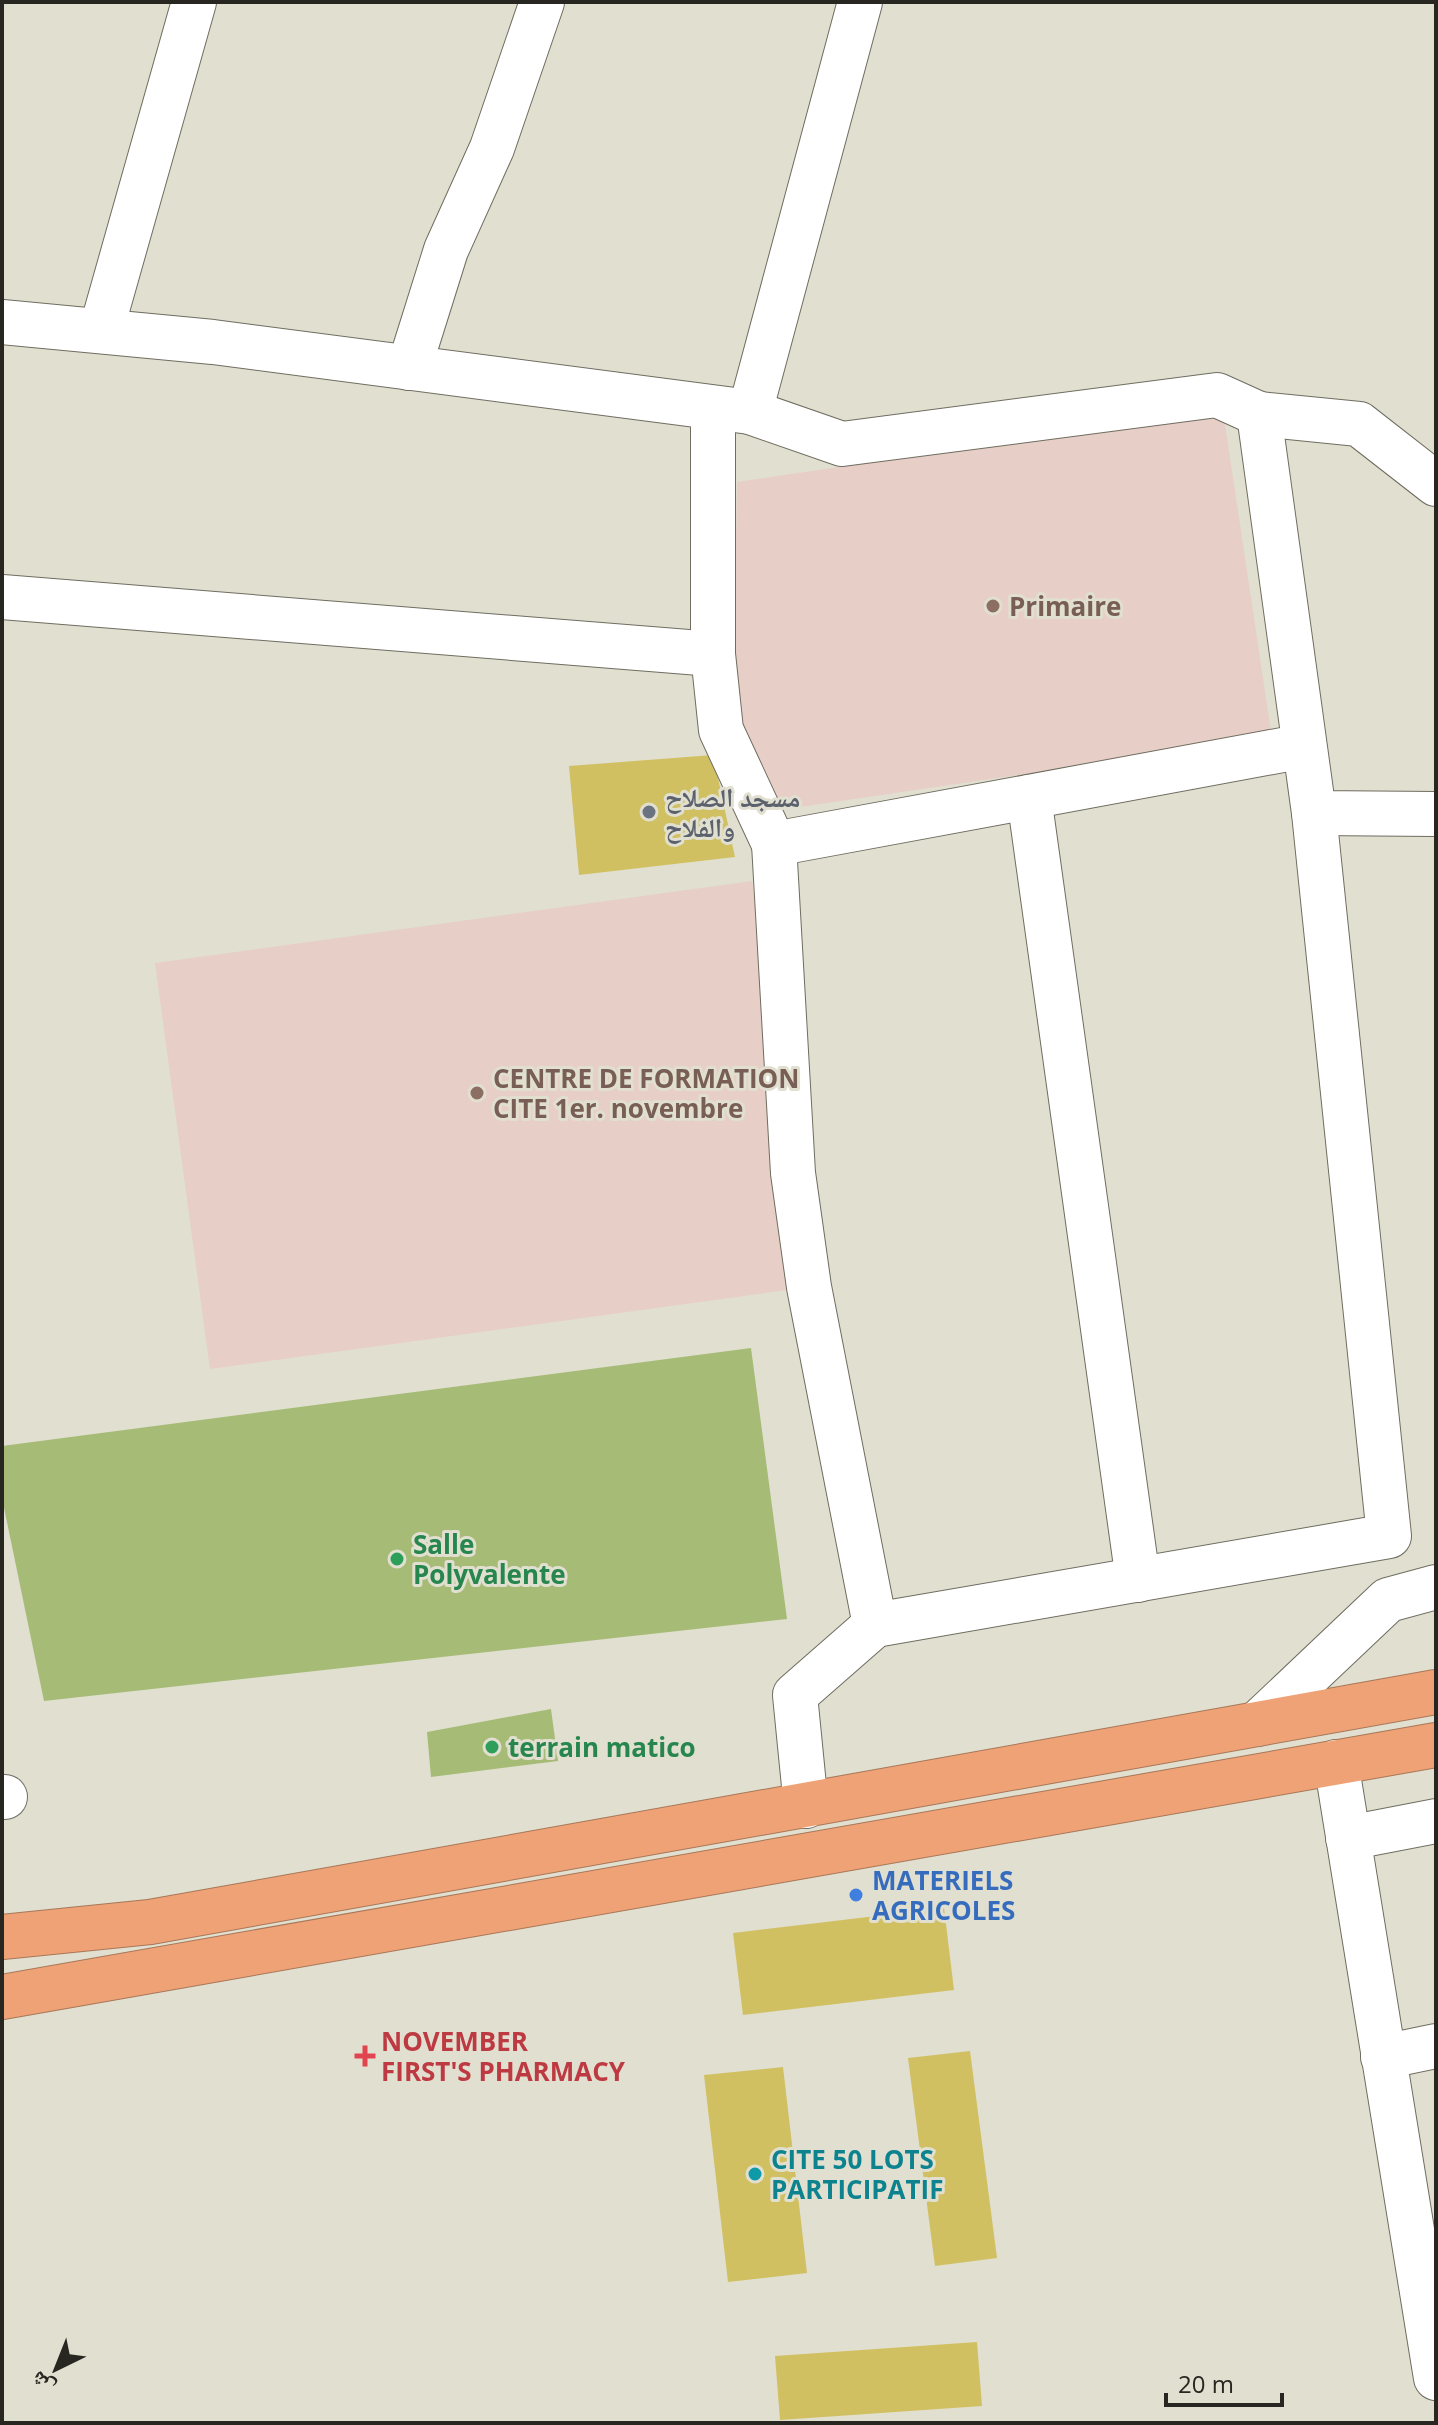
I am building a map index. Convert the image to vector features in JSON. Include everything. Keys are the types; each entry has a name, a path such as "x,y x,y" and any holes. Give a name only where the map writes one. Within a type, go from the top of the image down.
{"highway":[{"path":"2,1937 150,1922 1436,1692"},
{"path":"2,1997 1436,1745"}],"street":[{"path":"101,331 194,2"},
{"path":"409,368 446,250 492,148 542,2"},
{"path":"860,2 732,411 713,654 721,730 774,844 793,1173 809,1287 875,1625"},
{"path":"2,322 213,342 732,411 842,444 1217,395 1259,414 1359,424 1436,484"},
{"path":"806,1806 795,1695 875,1625 1389,1536 1314,813 1259,414"},
{"path":"2,597 713,654"},
{"path":"774,844 1304,746"},
{"path":"1029,797 1138,1580"},
{"path":"1314,813 1436,814"},
{"path":"1257,1724 1388,1600 1436,1587"},
{"path":"1336,1762 1383,2057 1428,2275 1436,2378"},
{"path":"1348,1838 1436,1821"},
{"path":"1383,2057 1436,2046"}],"shaded area":[{"name":"Primaire","path":"1223,411 1272,738 772,811 733,729 737,482"},
{"name":"CENTRE DE FORMATION CITE 1er. novembre","path":"752,881 809,1287 210,1369 155,963"}],"green space":[{"name":"Salle Polyvalente","path":"751,1348 787,1619 44,1701 2,1498 2,1446"},
{"name":"terrain matico","path":"551,1709 558,1761 431,1777 427,1732"}],"building":[{"name":"مسجد الصلاح والفلاح","path":"713,755 735,857 579,875 569,766"},
{"path":"944,1908 954,1990 743,2015 733,1933"},
{"path":"970,2051 997,2258 935,2266 908,2058"},
{"name":"CITE 50 LOTS PARTICIPATIF","path":"783,2067 807,2273 728,2282 704,2075"},
{"path":"977,2342 982,2406 780,2420 775,2356"}],"place":[{"name":"Primaire","path":"993,606"},
{"name":"مسجد الصلاح والفلاح","path":"649,812"},
{"name":"CENTRE DE FORMATION CITE 1er. novembre","path":"477,1093"},
{"name":"Salle Polyvalente","path":"397,1559"},
{"name":"terrain matico","path":"492,1747"},
{"name":"MATERIELS AGRICOLES","path":"856,1895"},
{"name":"NOVEMBER FIRST'S PHARMACY","path":"365,2056"},
{"name":"CITE 50 LOTS PARTICIPATIF","path":"755,2174"}]}
